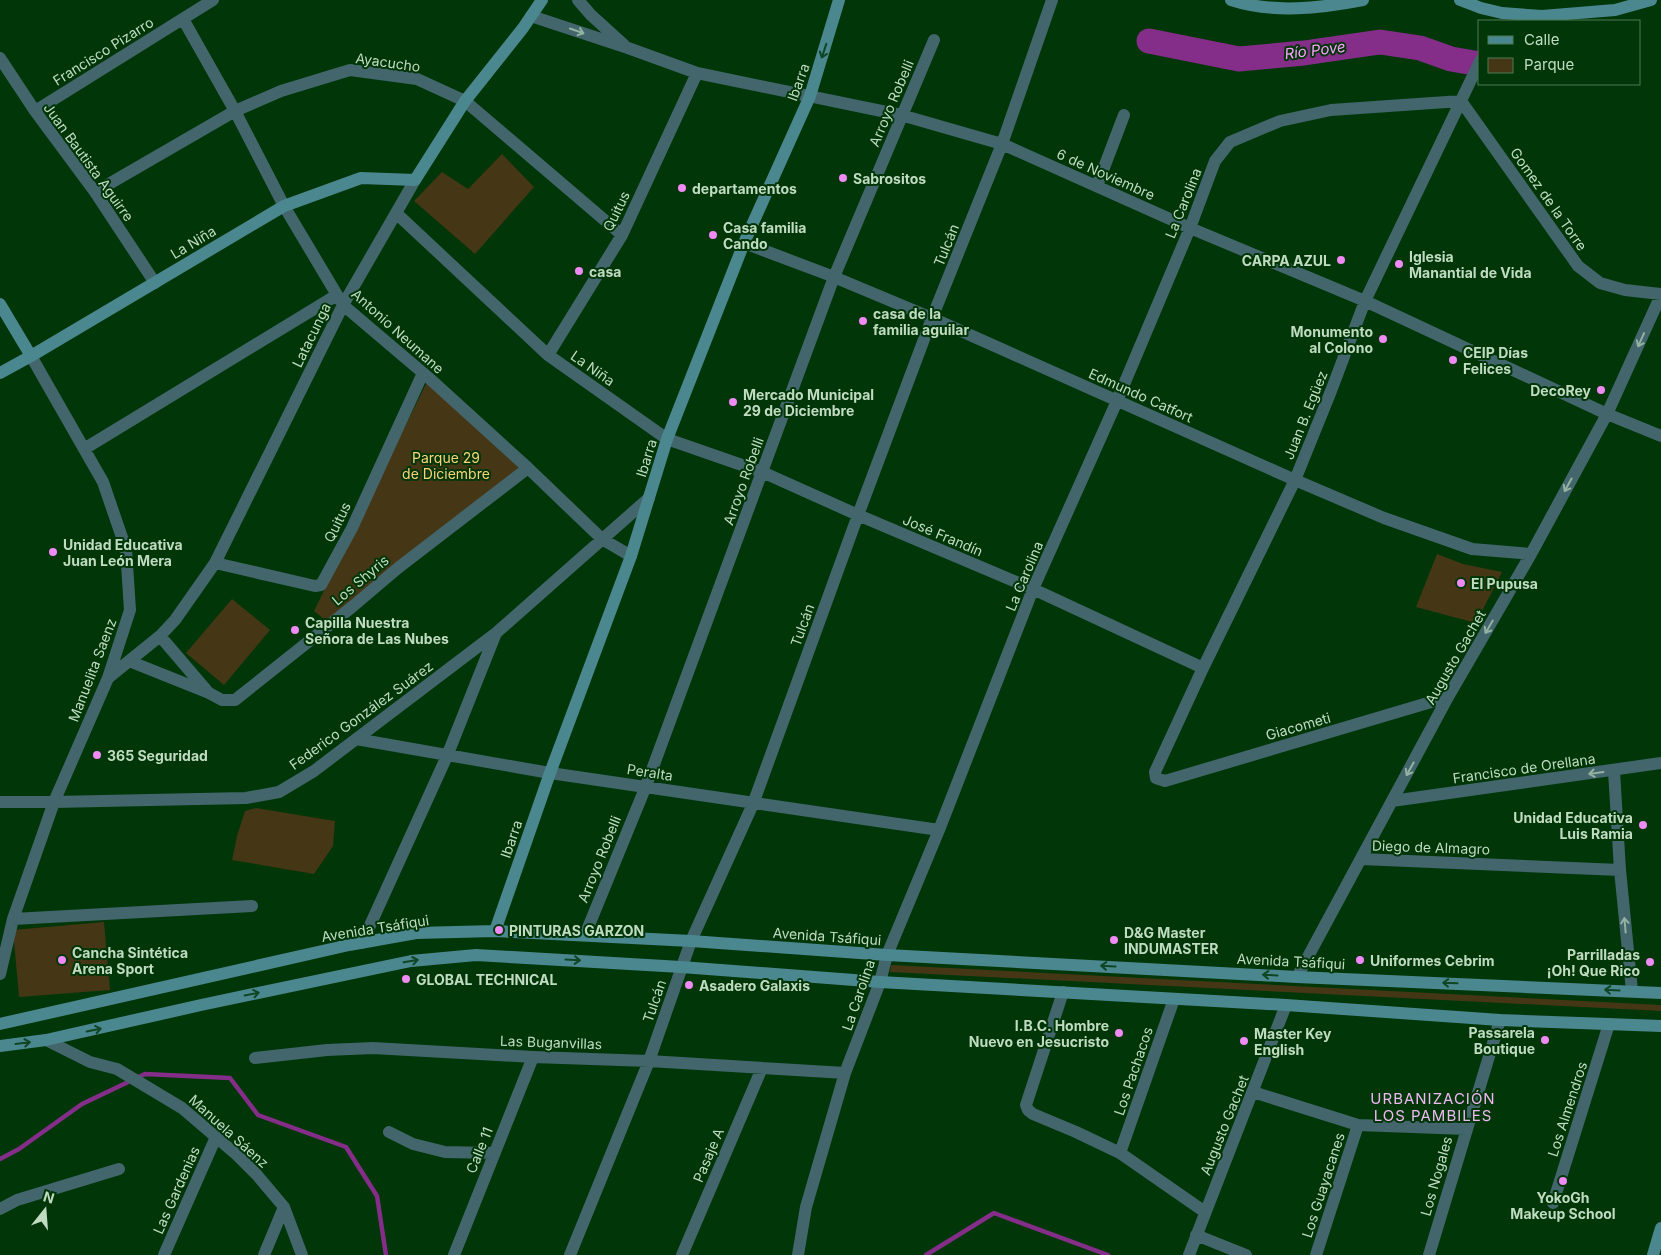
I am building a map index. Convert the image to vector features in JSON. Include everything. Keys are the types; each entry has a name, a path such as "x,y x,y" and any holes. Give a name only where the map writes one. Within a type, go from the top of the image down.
{"main road":[{"name":"Latacunga","path":"415,180 465,100 523,28 541,0"},
{"path":"1231,0 1273,7 1315,8 1363,0"},
{"path":"1460,0 1500,17 1542,16 1615,10 1651,0"},
{"name":"Ibarra","path":"495,930 550,773 631,556 667,439 744,243 810,96 839,3"},
{"name":"La Niña","path":"0,373 284,206 361,178 415,180"},
{"name":"Manuelita Saenz","path":"0,304 31,356"},
{"name":"Avenida Tsáfiqui","path":"0,1024 362,943 416,933 495,930 691,940 887,955 1297,977 1661,993"},
{"path":"0,1046 46,1040 411,961 476,955 1500,1020 1661,1026"},
{"path":"1653,1255 1661,1228"}],"street":[{"name":"Francisco Pizarro","path":"35,111 213,0"},
{"name":"6 de Noviembre","path":"578,0 628,48"},
{"name":"Tulcán","path":"570,1255 649,1061 691,940 753,804 932,318 1002,144 1052,0"},
{"name":"6 de Noviembre","path":"530,16 628,48 696,73 902,115 1002,144 1190,228 1365,301 1607,414 1661,436"},
{"name":"Antonio Neumane","path":"183,19 235,111 284,206 340,300 528,468 602,540 631,556"},
{"name":"Arroyo Robelli","path":"585,935 646,786 834,276 934,40"},
{"name":"Juan Bautista Aguirre","path":"0,58 35,111 95,192 154,283"},
{"name":"Juan B. Egüez","path":"1156,778 1155,772 1203,668 1295,480 1365,301 1478,65"},
{"name":"Ayacucho","path":"95,192 235,111 281,91 350,70 417,79 465,100 622,235"},
{"name":"Quitus","path":"548,355 622,235 696,73"},
{"name":"La Carolina","path":"798,1255 806,1207 846,1073 880,982 887,955 940,830 1033,589 1117,401 1216,162 1230,142 1280,122 1332,110 1460,101"},
{"name":"Gomez de la Torre","path":"1460,101 1578,266 1600,283 1625,290 1661,295"},
{"path":"1097,186 1124,115"},
{"name":"Latacunga","path":"108,678 160,636 176,620 215,564 340,300 415,180"},
{"name":"La Niña","path":"396,213 548,355 667,439"},
{"name":"Edmundo Catfort","path":"744,243 834,276 932,318 1384,518 1472,549 1531,554"},
{"name":"Augusto Gachet","path":"1297,977 1448,697 1531,554 1607,414 1661,295"},
{"path":"84,449 340,300"},
{"name":"Manuelita Saenz","path":"0,974 13,918 54,802 108,678 130,610 126,549 103,482 31,356"},
{"name":"Quitus","path":"215,564 315,586 321,585 352,528 423,373"},
{"name":"José Frandín","path":"667,439 762,472 1033,589 1203,668"},
{"name":"Los Shyris","path":"129,661 222,700 235,700 398,568 528,468"},
{"name":"Federico González Suárez","path":"0,802 246,798 279,792 314,771 496,634 649,498"},
{"path":"362,943 447,756 496,634"},
{"path":"160,636 208,693"},
{"name":"Giacometi","path":"1156,778 1165,781 1448,697"},
{"name":"Peralta","path":"356,738 447,756 550,773 940,830"},
{"name":"Francisco de Orellana","path":"1392,802 1661,763"},
{"path":"1614,771 1620,870 1632,991"},
{"name":"Diego de Almagro","path":"1361,858 1620,870"},
{"path":"13,918 252,906"},
{"path":"1063,992 1026,1104 1028,1110 1033,1114 1120,1153 1205,1212"},
{"name":"Los Pachacos","path":"1120,1153 1174,999"},
{"name":"Augusto Gachet","path":"1189,1255 1286,1006"},
{"name":"Los Nogales","path":"1429,1255 1500,1020"},
{"name":"Los Almendros","path":"1553,1203 1609,1024"},
{"name":"Manuela Sáenz","path":"46,1040 90,1062 117,1069 182,1108 257,1175 284,1207 302,1255"},
{"name":"Las Buganvillas","path":"256,1058 327,1050 373,1048 649,1061 846,1073"},
{"name":"Calle 11","path":"454,1255 493,1153 533,1057"},
{"name":"Pasaje A","path":"682,1255 762,1068"},
{"path":"1253,1092 1358,1125 1466,1129"},
{"name":"Los Guayacanes","path":"1316,1255 1358,1125"},
{"path":"389,1132 413,1144 445,1152 493,1153"},
{"name":"Las Gardenias","path":"164,1255 216,1137"},
{"path":"0,1209 17,1200 118,1169"},
{"path":"264,1255 284,1207"},
{"path":"1196,1235 1246,1255"}],"green space":[{"path":"502,154 534,187 475,254 414,201 442,172 468,189"},
{"name":"Parque 29 de Diciembre","path":"429,378 528,468 330,624 314,611"},
{"name":"El Pupusa","path":"1437,554 1463,564 1502,572 1476,623 1416,607"},
{"path":"232,599 270,630 224,685 186,653"},
{"path":"256,808 335,821 333,846 314,874 232,860 245,811"},
{"name":"Cancha Sintética Arena Sport","path":"104,922 110,990 19,997 13,930"},
{"path":"891,965 1661,1005 1661,1011 890,972"}],"waterway":[{"name":"Río Pove","path":"1149,41 1239,59 1304,53 1380,42 1420,48 1451,59 1478,64"},
{"path":"0,1159 19,1149 82,1104 145,1074 230,1078 258,1115 346,1147 377,1196 386,1255"},
{"path":"926,1255 994,1213 1108,1255"}],"place":[{"name":"Sabrositos","path":"843,178"},
{"name":"departamentos","path":"682,188"},
{"name":"Casa familia Cando","path":"713,235"},
{"name":"CARPA AZUL","path":"1341,260"},
{"name":"Iglesia Manantial de Vida","path":"1399,264"},
{"name":"casa","path":"579,271"},
{"name":"casa de la familia aguilar","path":"863,321"},
{"name":"Monumento al Colono","path":"1383,339"},
{"name":"CEIP Días Felices","path":"1453,360"},
{"name":"DecoRey","path":"1601,390"},
{"name":"Mercado Municipal 29 de Diciembre","path":"733,402"},
{"name":"Unidad Educativa Juan León Mera","path":"53,552"},
{"name":"El Pupusa","path":"1461,583"},
{"name":"Capilla Nuestra Señora de Las Nubes","path":"295,630"},
{"name":"365 Seguridad","path":"97,755"},
{"name":"Unidad Educativa Luis Ramia","path":"1643,825"},
{"name":"PINTURAS GARZON","path":"499,930"},
{"name":"D&G Master INDUMASTER","path":"1114,940"},
{"name":"Cancha Sintética Arena Sport","path":"62,960"},
{"name":"Uniformes Cebrim","path":"1360,960"},
{"name":"Parrilladas ¡Oh! Que Rico","path":"1650,962"},
{"name":"GLOBAL TECHNICAL","path":"406,979"},
{"name":"Asadero Galaxis","path":"689,985"},
{"name":"I.B.C. Hombre Nuevo en Jesucristo","path":"1119,1033"},
{"name":"Passarela Boutique","path":"1545,1040"},
{"name":"Master Key English","path":"1244,1041"},
{"name":"YokoGh Makeup School","path":"1563,1181"}],"district":[{"name":"URBANIZACIÓN LOS PAMBILES","path":"1433,1106"}]}
